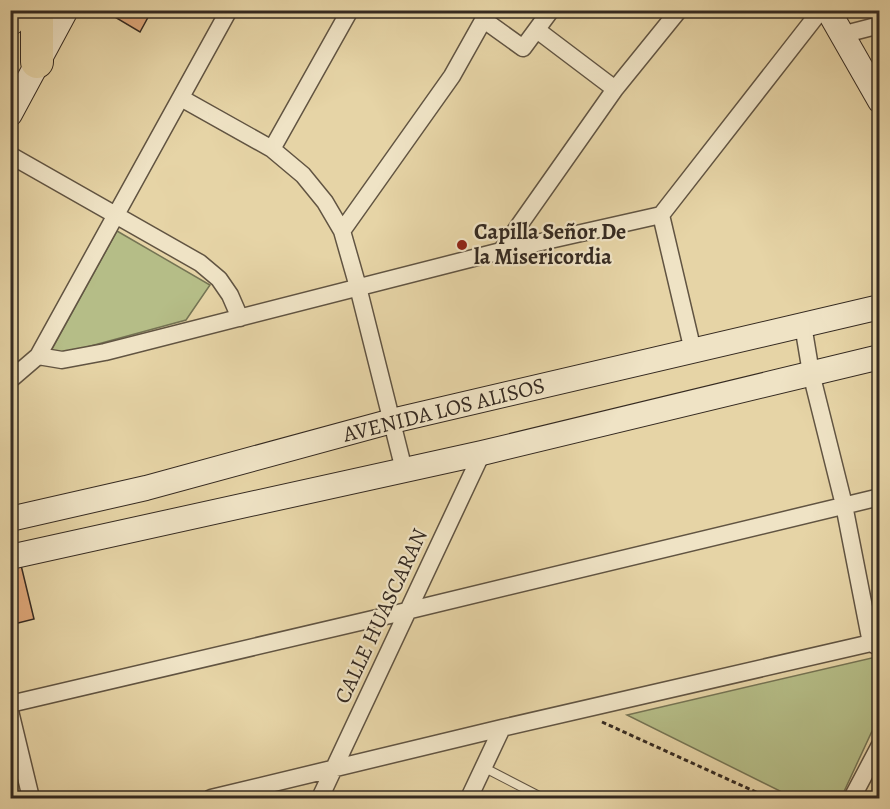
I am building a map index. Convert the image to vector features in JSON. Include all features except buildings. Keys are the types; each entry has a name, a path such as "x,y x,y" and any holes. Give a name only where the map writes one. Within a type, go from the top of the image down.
{"highway":[{"path":"10,19 15,10"},
{"path":"37,10 37,62"}],"street":[{"path":"10,114 66,10"},
{"path":"10,380 38,356 229,10"},
{"path":"272,149 350,10"},
{"path":"342,231 452,76 486,15 523,48 551,10"},
{"path":"501,250 615,89 678,10"},
{"path":"38,356 62,360 84,356 501,250 661,215 821,10"},
{"path":"828,10 879,101"},
{"path":"842,35 879,25"},
{"path":"537,30 615,89"},
{"path":"181,98 272,149 303,176 325,202 342,231 404,470"},
{"path":"10,155 200,263 219,279 230,295 240,318"},
{"path":"661,215 693,351"},
{"name":"AVENIDA LOS ALISOS","path":"10,519 146,488 392,421 879,308"},
{"path":"211,798 502,728 875,646 844,505 811,373 802,325"},
{"path":"10,557 482,453 879,357"},
{"name":"CALLE HUASCARAN","path":"320,798 482,453"},
{"path":"10,704 879,497"},
{"path":"10,711 31,798"},
{"path":"469,798 502,728"},
{"path":"852,798 879,745"}],"lane":[{"path":"483,768 543,798"}],"path":[{"path":"578,711 769,798"}],"green space":[{"path":"117,231 210,285 186,320 65,353 51,351"},
{"path":"876,657 879,659 879,716 841,798 794,798 627,715"}],"place":[{"name":"Capilla Señor De la Misericordia","path":"462,245"}]}
